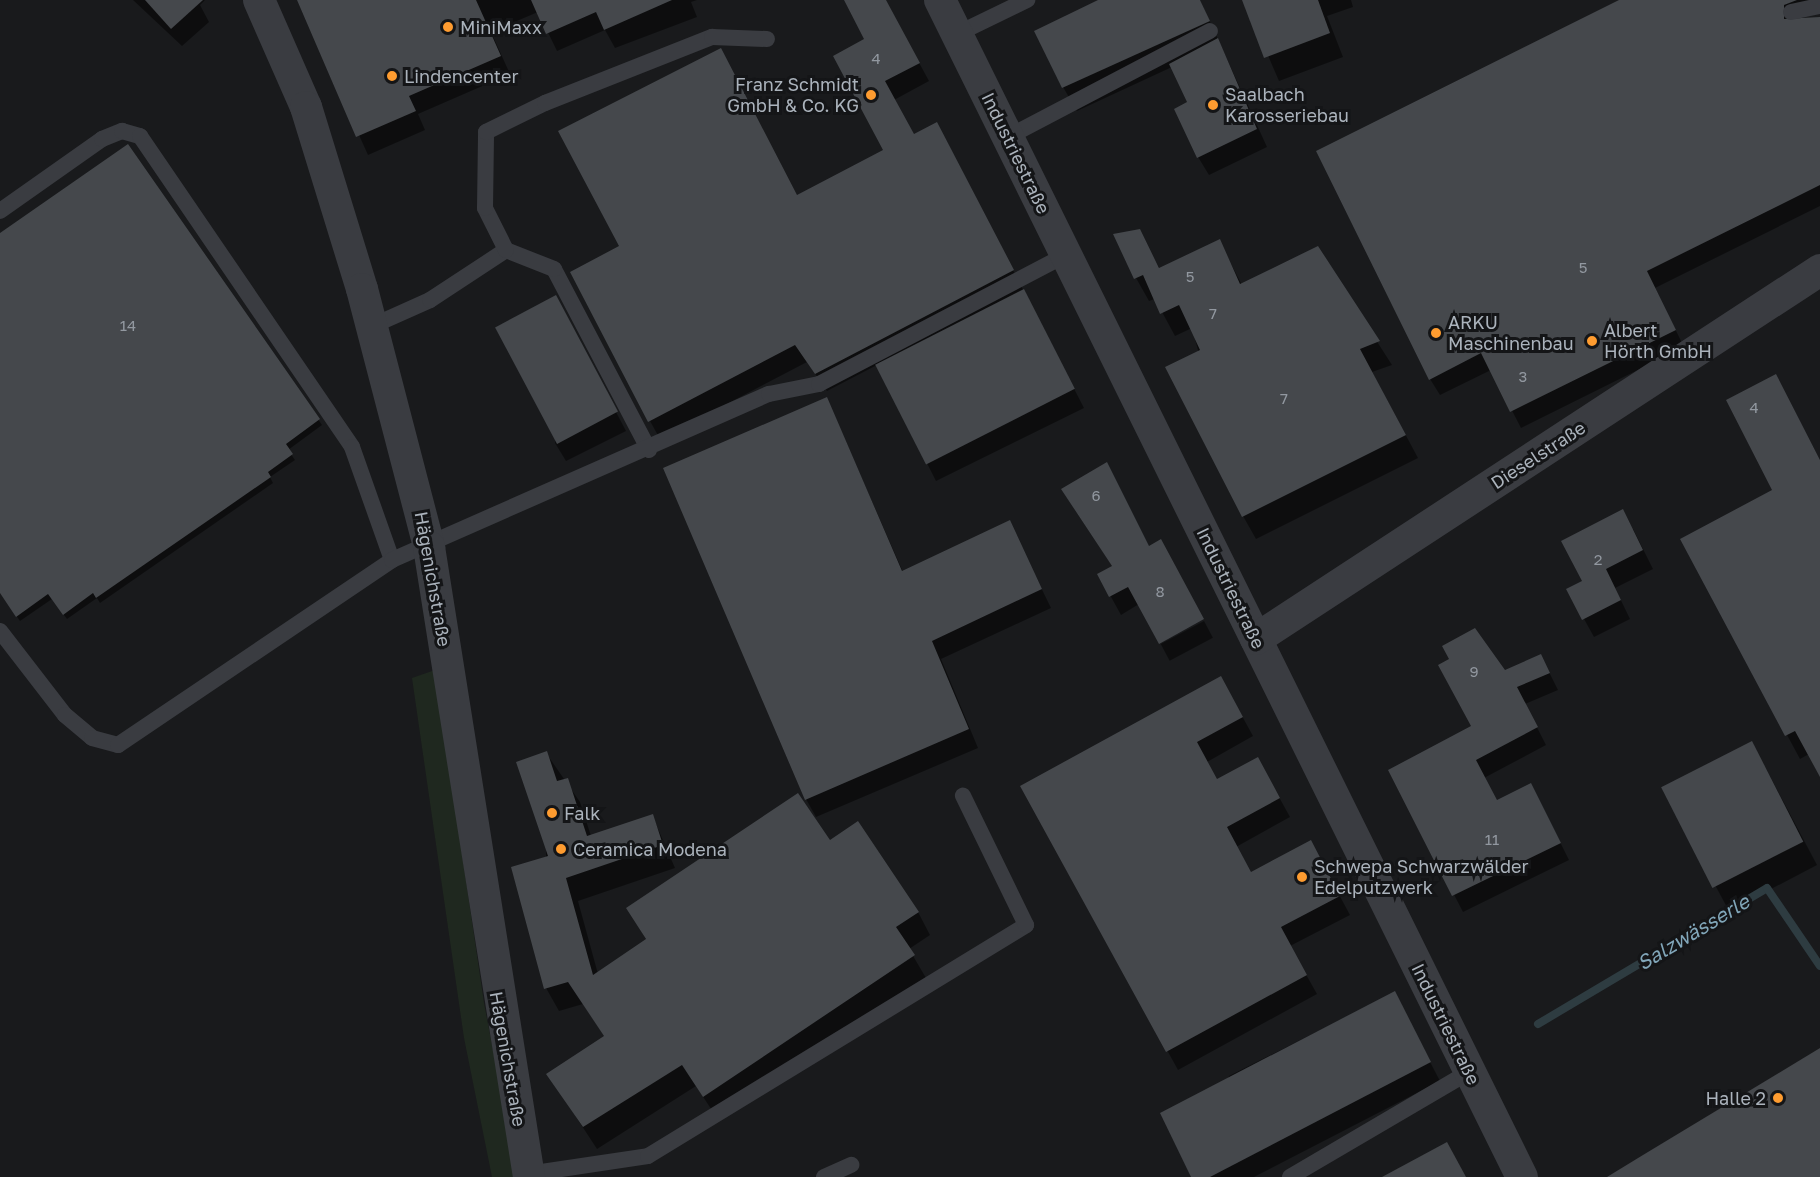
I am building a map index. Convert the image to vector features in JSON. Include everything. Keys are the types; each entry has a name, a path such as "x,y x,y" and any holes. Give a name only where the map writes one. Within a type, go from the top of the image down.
{"street":[{"name":"Hägenichstraße","path":"259,0 306,107 372,326 429,547 528,1176"},
{"name":"Industriestraße","path":"940,0 959,33 1065,255 1522,1177"},
{"name":"Dieselstraße","path":"1257,639 1820,270"}],"lane":[{"path":"959,33 1027,0"},
{"path":"1791,12 1820,6"},
{"path":"1008,137 1210,31"},
{"path":"649,450 554,268 506,250 485,208 486,132 712,37 767,39"},
{"path":"0,211 102,139 122,131 140,136 352,447 392,560"},
{"path":"372,326 430,300 506,250"},
{"path":"0,631 65,715 93,738 118,745 392,560 429,547 649,450 768,394 819,384 1065,255"},
{"path":"528,1176 648,1156 1026,925 963,796"},
{"path":"1290,1177 1469,1072"},
{"path":"824,1177 851,1165"}],"shaded area":[{"path":"435,670 484,1003 517,1177 492,1177 464,1038 412,678"}],"building":[{"path":"145,0 203,0 171,29"},
{"name":"Lindencenter","path":"297,0 476,0 501,56 409,96 416,111 356,137"},
{"name":"Lindencenter","path":"531,0 672,0 604,30 596,12 546,34"},
{"path":"844,0 886,0 920,63 885,81 914,134 937,122 1014,270 815,374 795,345 648,422 570,272 619,246 558,131 721,48 797,195 883,150 833,56 864,39"},
{"path":"1098,0 1200,0 1210,21 1062,88 1034,31"},
{"path":"1242,0 1318,0 1330,33 1264,58"},
{"path":"1619,0 1797,0 1784,5 1784,19 1820,17 1820,185 1647,271 1676,330 1510,412 1481,353 1429,380 1316,151"},
{"name":"Saalbach Karosseriebau","path":"1218,38 1257,129 1197,158 1174,109 1187,102 1169,64"},
{"path":"128,144 320,419 286,444 293,454 268,472 271,477 96,598 93,593 63,615 48,594 16,617 0,593 0,233"},
{"path":"1140,229 1159,268 1220,239 1240,284 1318,246 1380,341 1360,349 1406,435 1242,517 1165,367 1200,350 1179,305 1160,314 1143,275 1134,279 1113,234"},
{"path":"1024,289 1075,389 926,465 875,365"},
{"path":"556,295 618,412 557,444 495,327"},
{"path":"1776,374 1820,460 1820,777 1795,731 1785,736 1680,539 1772,490 1726,400"},
{"path":"827,397 902,571 1010,520 1042,589 932,641 969,729 805,800 663,468"},
{"path":"1107,462 1149,546 1161,539 1204,619 1159,644 1128,587 1109,597 1097,574 1112,566 1061,489"},
{"path":"1623,509 1643,550 1606,569 1621,600 1582,620 1566,589 1582,581 1561,541"},
{"path":"1475,628 1505,670 1541,654 1550,673 1517,687 1538,727 1476,760 1497,800 1531,783 1561,843 1452,896 1388,770 1471,726 1438,665 1449,659 1442,646"},
{"path":"1221,676 1243,717 1197,742 1217,779 1258,757 1280,798 1227,827 1251,872 1311,840 1340,896 1281,927 1307,975 1166,1052 1020,786"},
{"path":"1752,741 1803,842 1712,888 1661,787"},
{"path":"547,751 557,781 568,778 587,836 653,814 663,845 566,878 593,975 646,939 626,908 798,793 830,840 858,821 919,912 896,927 915,955 703,1097 682,1065 583,1127 546,1074 604,1036 568,982 544,989 511,867 548,856 516,762"},
{"path":"1395,991 1431,1062 1210,1177 1191,1177 1160,1113"},
{"name":"Halle 2","path":"1820,1048 1820,1177 1607,1177 1643,1155"},
{"path":"1447,1142 1466,1177 1382,1177"}],"waterway":[{"name":"Salzwässerle","path":"1538,1024 1767,888 1820,966"}],"place":[{"name":"MiniMaxx","path":"448,27"},
{"name":"Lindencenter","path":"392,76"},
{"name":"Franz Schmidt GmbH & Co. KG","path":"871,95"},
{"name":"Saalbach Karosseriebau","path":"1213,105"},
{"name":"ARKU Maschinenbau","path":"1436,333"},
{"name":"Albert Hörth GmbH","path":"1592,341"},
{"name":"Falk","path":"552,813"},
{"name":"Ceramica Modena","path":"561,849"},
{"name":"Schwepa Schwarzwälder Edelputzwerk","path":"1302,877"},
{"name":"Halle 2","path":"1778,1098"}]}
